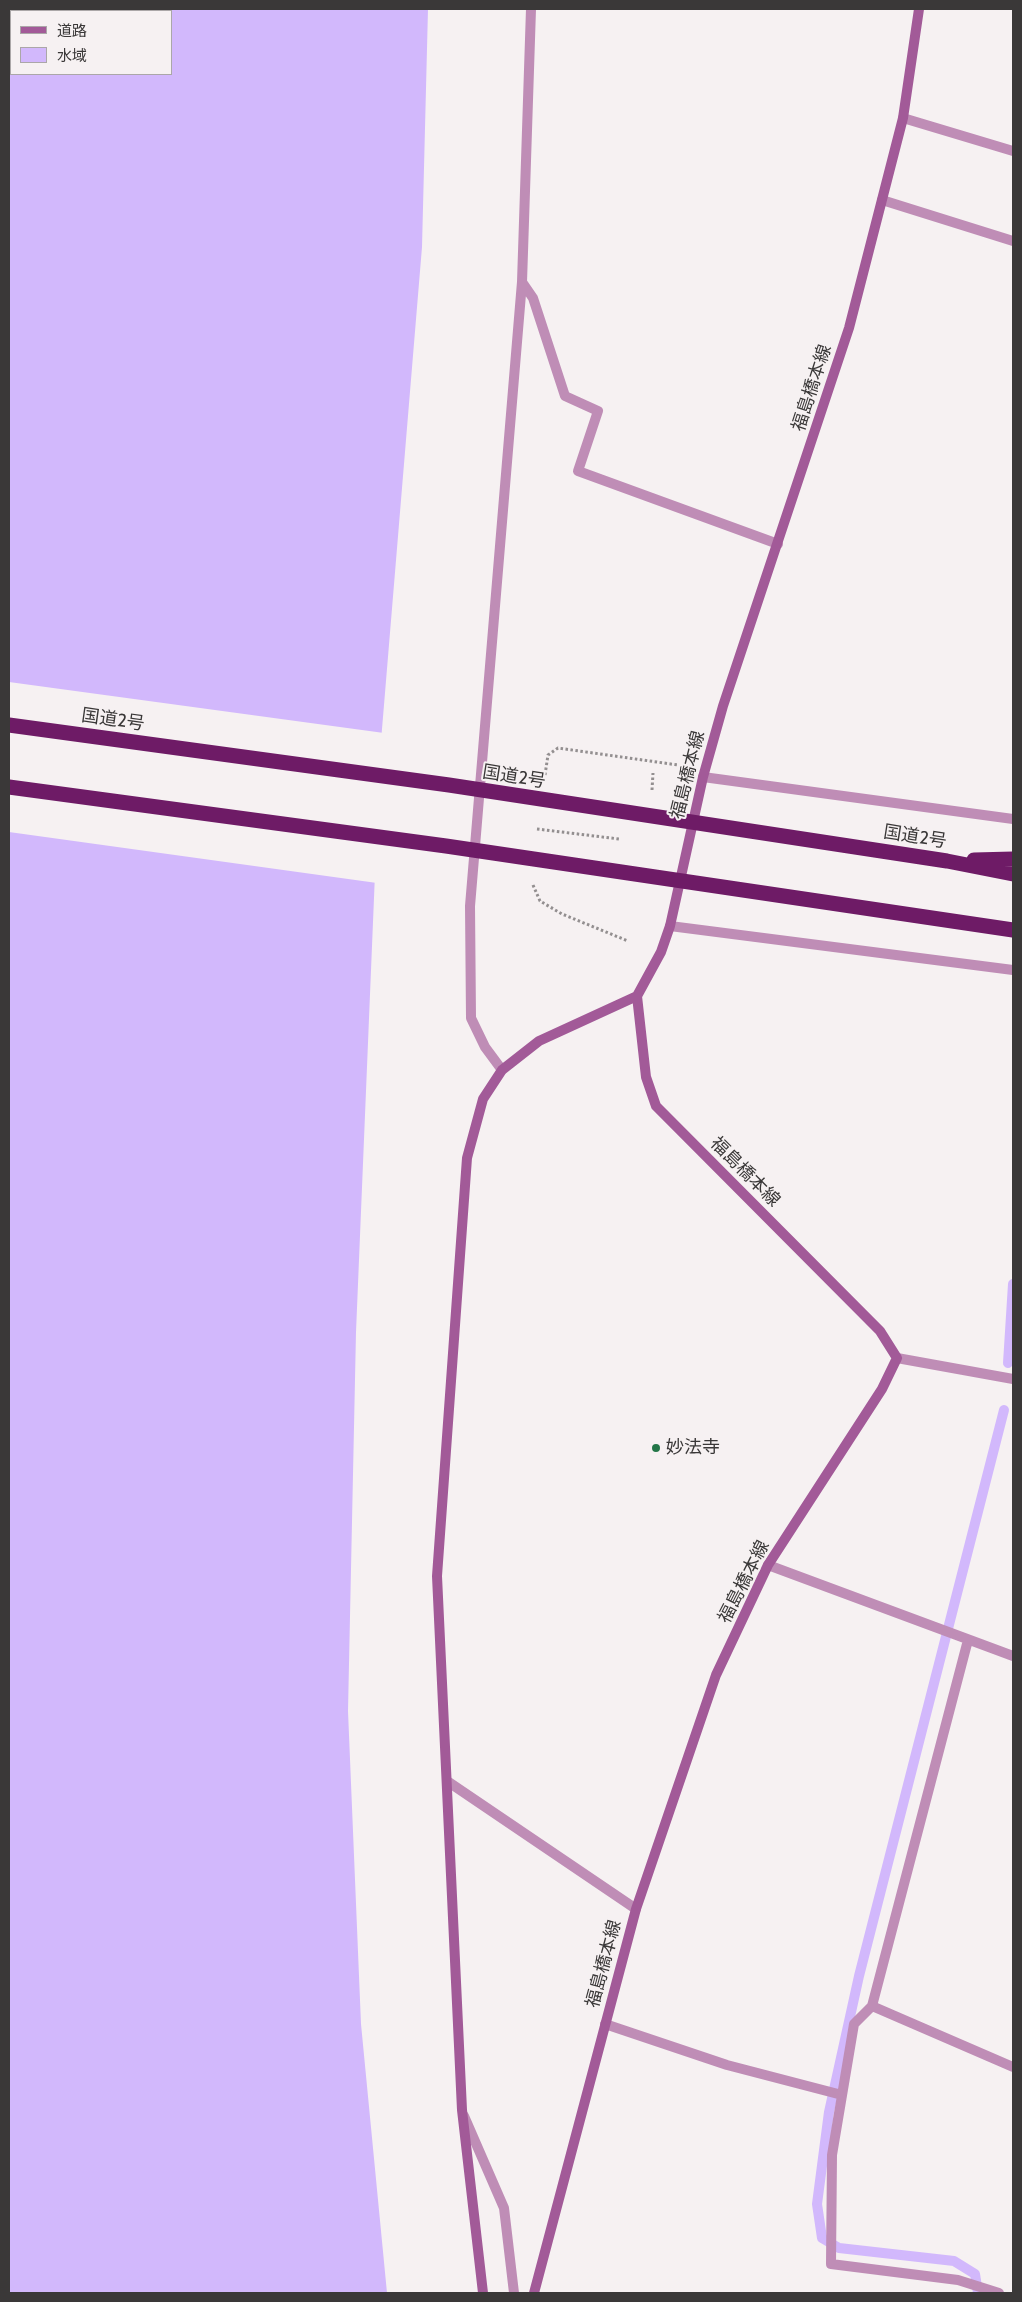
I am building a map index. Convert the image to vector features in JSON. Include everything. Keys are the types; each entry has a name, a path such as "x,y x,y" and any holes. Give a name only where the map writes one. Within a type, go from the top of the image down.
{"highway":[{"name":"国道2号","path":"9,725 449,786 947,861 1013,874"},
{"path":"9,787 446,846 1013,930"},
{"path":"947,861 1013,859"}],"main road":[{"name":"福島橋本線","path":"534,2293 636,1909 716,1675 768,1565 882,1389 897,1358 880,1331 656,1106 646,1077 637,996 660,952 670,926 703,778 723,706 849,328 903,118 919,9"},
{"path":"484,2293 462,2110 437,1576 467,1158 483,1099 502,1070 540,1041 637,996"}],"street":[{"path":"502,1070 485,1047 471,1018 470,906 522,282 531,9"},
{"path":"903,118 1013,151"},
{"path":"882,200 1013,241"},
{"path":"522,282 533,298 565,396 598,411 578,471 778,544"},
{"path":"703,778 1013,819"},
{"path":"670,926 1013,970"},
{"path":"897,1358 1013,1379"},
{"path":"768,1565 1013,1656"},
{"path":"968,1640 872,2006 854,2024 835,2093 832,2155 831,2264 958,2280 999,2293"},
{"path":"447,1780 636,1909"},
{"path":"872,2006 1013,2067"},
{"path":"605,2024 727,2065 835,2093"},
{"path":"462,2110 504,2208 514,2293"}],"path":[{"path":"544,783 548,756 558,748 678,765"},
{"path":"536,838 539,820"},
{"path":"537,829 629,840"},
{"path":"532,884 540,901 562,914 628,941"}],"water":[{"path":"9,9 428,9 422,247 380,753 356,1332 348,1711 361,2024 387,2293 9,2293"}],"pier":[{"path":"9,682 384,733 377,883 9,832"}],"waterway":[{"path":"1008,1363 1013,1284"},
{"path":"978,2293 975,2274 954,2261 839,2248 822,2238 817,2204 829,2112 859,1976 1004,1410"}],"place":[{"name":"妙法寺","path":"656,1448"}]}
